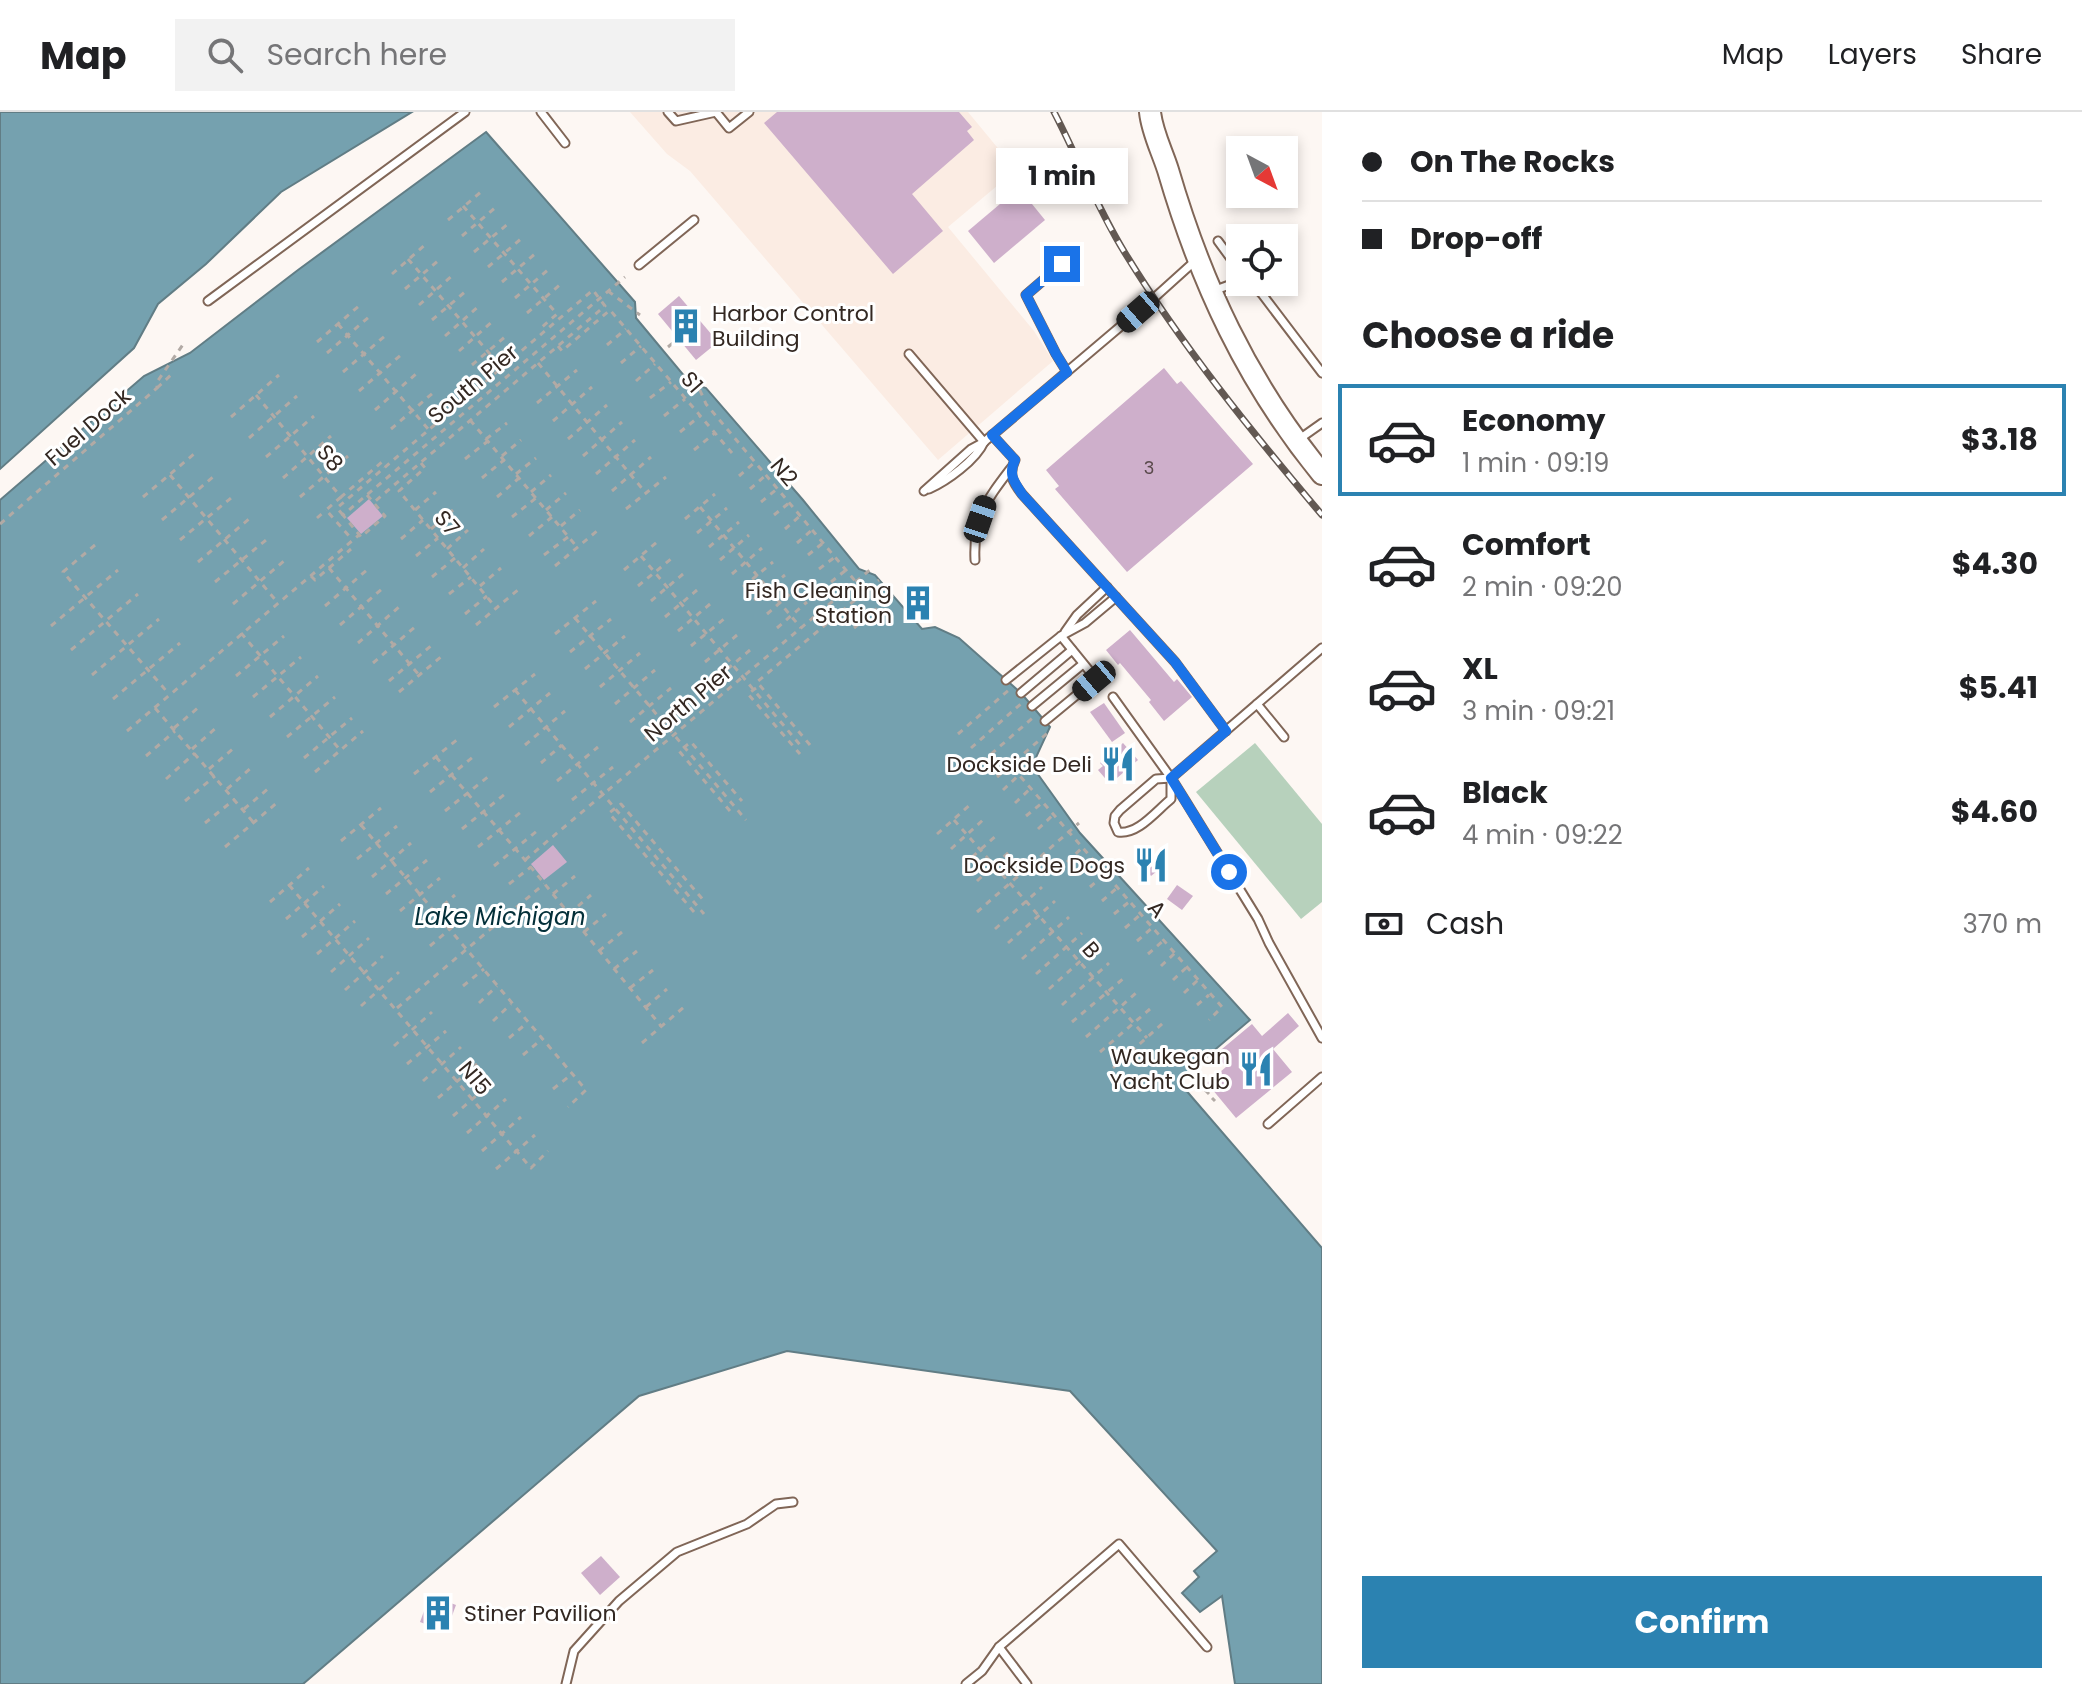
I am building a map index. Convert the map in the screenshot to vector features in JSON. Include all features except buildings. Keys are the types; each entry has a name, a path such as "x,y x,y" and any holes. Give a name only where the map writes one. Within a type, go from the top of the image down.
{"street":[{"path":"1150,112 1182,218 1211,291 1252,374 1322,474"}],"lane":[{"path":"208,301 465,112"},
{"path":"541,112 565,143"},
{"path":"668,112 676,121 716,112 729,128 749,112"},
{"path":"639,265 694,220"},
{"path":"1218,241 1226,253"},
{"path":"984,442 979,452 961,467 940,484 924,491 1154,298 1196,259"},
{"path":"1062,264 1026,295 1067,372"},
{"path":"1211,291 1226,286"},
{"path":"1264,296 1322,373"},
{"path":"909,354 984,442"},
{"path":"1296,441 1322,423"},
{"path":"975,560 974,536 987,501 1015,460 992,435"},
{"path":"1011,468 1012,479 1022,494 1175,662 1226,731"},
{"path":"1061,636 1077,615 1107,587"},
{"path":"1006,680 1116,597"},
{"path":"1045,721 1096,679 1061,636"},
{"path":"1021,693 1072,650"},
{"path":"1171,778 1171,799 1133,831 1118,832 1114,823 1120,810 1156,779 1171,778 1321,650"},
{"path":"1032,706 1083,664"},
{"path":"1113,697 1171,778 1258,919 1322,1038"},
{"path":"1257,704 1284,737"},
{"path":"1268,1124 1322,1077"},
{"path":"566,1684 574,1651 619,1601 677,1552 747,1524 776,1504 793,1502"},
{"path":"966,1684 982,1671 999,1647 1119,1544 1207,1647"},
{"path":"999,1647 1027,1684"}],"path":[{"path":"448,220 482,191"},
{"path":"463,206 557,314 542,327 545,331"},
{"path":"462,236 496,207"},
{"path":"474,252 509,223"},
{"path":"488,267 522,238"},
{"path":"392,274 426,244"},
{"path":"502,282 536,253"},
{"path":"408,259 502,368"},
{"path":"405,289 439,260"},
{"path":"515,298 549,269"},
{"path":"419,305 453,275"},
{"path":"600,299 625,277"},
{"path":"527,313 562,283"},
{"path":"359,535 337,508 593,290 605,306 373,503"},
{"path":"432,320 466,291"},
{"path":"608,291 640,315"},
{"name":"South Pier","path":"343,515 600,299"},
{"path":"317,342 360,305"},
{"path":"445,336 479,306"},
{"path":"558,346 562,351 610,310 626,329 607,345"},
{"path":"327,353 370,316"},
{"path":"459,351 493,321"},
{"path":"338,324 429,430"},
{"name":"S1","path":"626,329 732,453"},
{"path":"343,372 386,335"},
{"path":"472,365 506,336"},
{"path":"668,347 674,342"},
{"name":"Fuel Dock","path":"0,524 157,388 157,382 184,343"},
{"path":"621,363 641,346"},
{"path":"359,391 402,354"},
{"path":"538,363 645,492"},
{"path":"636,381 655,364"},
{"path":"537,403 577,370"},
{"path":"375,410 417,373"},
{"path":"157,388 172,374"},
{"path":"231,417 279,375"},
{"name":"N2","path":"695,379 706,404 856,582"},
{"path":"650,398 671,382"},
{"path":"553,421 592,387"},
{"path":"391,429 434,392"},
{"name":"S8","path":"256,395 341,497 382,462 385,467"},
{"path":"249,438 297,396"},
{"path":"664,416 685,399"},
{"path":"568,439 607,405"},
{"path":"266,457 314,416"},
{"path":"680,432 700,416"},
{"path":"470,420 577,547"},
{"path":"583,456 622,422"},
{"path":"465,459 507,423"},
{"path":"694,450 715,433"},
{"path":"283,478 331,436"},
{"path":"482,478 521,440"},
{"path":"596,474 635,440"},
{"path":"143,497 194,454"},
{"path":"300,497 348,456"},
{"path":"612,491 651,457"},
{"path":"497,497 536,458"},
{"path":"739,476 755,462"},
{"name":"S7","path":"421,463 425,468 399,491 497,609"},
{"path":"170,475 278,603"},
{"path":"531,492 551,475"},
{"path":"750,489 766,475"},
{"path":"162,520 213,477"},
{"path":"626,509 666,477"},
{"path":"761,502 777,488"},
{"path":"415,510 436,492"},
{"path":"546,510 566,493"},
{"path":"685,519 715,494"},
{"path":"127,731 385,516 367,495"},
{"path":"317,518 341,497"},
{"path":"180,540 231,498"},
{"path":"512,517 536,498"},
{"path":"774,515 789,503"},
{"path":"700,507 801,628"},
{"path":"697,533 727,508"},
{"path":"326,510 349,536"},
{"path":"431,529 453,510"},
{"path":"560,527 580,510"},
{"path":"785,529 800,516"},
{"path":"529,536 552,517"},
{"path":"198,562 249,519"},
{"path":"401,539 423,520"},
{"path":"709,547 739,522"},
{"path":"447,549 468,530"},
{"path":"797,543 812,530"},
{"path":"555,566 597,531"},
{"path":"720,560 749,535"},
{"path":"544,555 568,537"},
{"path":"416,556 438,538"},
{"path":"215,582 266,540"},
{"path":"624,570 657,542"},
{"path":"808,555 823,543"},
{"path":"95,545 63,572 169,694"},
{"path":"732,574 762,548"},
{"path":"311,576 315,580 351,549"},
{"path":"463,568 484,549"},
{"path":"641,556 801,746"},
{"path":"819,569 835,557"},
{"path":"432,577 455,558"},
{"path":"638,586 671,559"},
{"path":"233,604 284,561"},
{"path":"743,587 773,562"},
{"path":"329,568 419,675"},
{"path":"479,587 501,568"},
{"path":"325,606 368,569"},
{"name":"North Pier","path":"525,860 871,569"},
{"path":"51,626 118,570"},
{"path":"831,582 846,570"},
{"path":"651,601 683,574"},
{"path":"754,600 785,575"},
{"path":"449,594 471,577"},
{"path":"810,745 757,682 879,580"},
{"path":"340,625 383,588"},
{"path":"767,614 797,588"},
{"path":"476,625 519,589"},
{"path":"665,617 697,590"},
{"path":"71,650 138,594"},
{"path":"854,628 893,595"},
{"path":"465,614 487,596"},
{"path":"555,634 596,601"},
{"path":"777,628 807,602"},
{"path":"678,631 710,604"},
{"path":"358,643 400,606"},
{"path":"575,618 746,820"},
{"path":"92,675 159,619"},
{"path":"570,652 611,619"},
{"path":"691,646 724,619"},
{"path":"373,663 416,626"},
{"path":"241,633 341,751"},
{"path":"705,662 737,635"},
{"path":"236,676 284,636"},
{"path":"585,669 625,636"},
{"path":"113,699 180,643"},
{"path":"389,681 432,645"},
{"path":"718,677 750,650"},
{"path":"600,687 640,653"},
{"path":"399,692 442,656"},
{"path":"253,697 301,657"},
{"path":"615,704 655,670"},
{"path":"494,707 535,674"},
{"path":"270,717 318,676"},
{"path":"759,685 748,694 800,754"},
{"path":"630,722 671,688"},
{"path":"958,734 1010,689"},
{"path":"515,690 704,914"},
{"path":"509,727 550,693"},
{"path":"287,737 335,697"},
{"path":"971,748 1023,702"},
{"path":"645,739 686,705"},
{"path":"146,756 199,707"},
{"path":"155,708 254,823"},
{"path":"525,745 565,711"},
{"path":"982,762 1036,716"},
{"path":"304,758 352,718"},
{"path":"166,779 216,728"},
{"path":"997,777 1050,730"},
{"path":"315,772 363,731"},
{"path":"414,774 458,739"},
{"path":"730,811 679,751 691,742 742,801"},
{"path":"541,763 562,745"},
{"path":"557,781 598,747"},
{"path":"209,769 234,748"},
{"path":"436,757 661,1026"},
{"path":"430,792 473,757"},
{"path":"572,800 613,767"},
{"path":"226,789 251,768"},
{"name":"A","path":"1003,790 1019,775 1222,1007 1209,1020"},
{"path":"185,801 215,776"},
{"path":"445,811 489,776"},
{"path":"244,810 269,788"},
{"path":"1015,803 1031,789"},
{"path":"462,829 505,794"},
{"path":"205,823 235,799"},
{"path":"225,847 279,801"},
{"path":"1026,816 1042,802"},
{"path":"694,912 609,813 621,804 705,902"},
{"path":"937,834 971,804"},
{"path":"341,841 381,808"},
{"path":"478,847 521,812"},
{"path":"1038,829 1053,815"},
{"path":"951,849 984,819"},
{"name":"B","path":"954,820 1147,1038"},
{"path":"977,912 1079,823"},
{"path":"361,825 586,1090 568,1107"},
{"path":"357,859 397,826"},
{"path":"494,866 537,831"},
{"path":"963,865 997,835"},
{"path":"372,877 411,843"},
{"path":"1067,862 1082,848"},
{"path":"977,881 1010,851"},
{"path":"386,894 427,860"},
{"path":"1079,875 1093,861"},
{"path":"509,884 531,867"},
{"path":"270,902 309,868"},
{"path":"1090,887 1105,874"},
{"path":"553,894 575,876"},
{"path":"400,911 440,878"},
{"path":"396,1009 544,884"},
{"name":"N15","path":"289,885 531,1168 548,1151"},
{"path":"286,919 324,886"},
{"path":"995,929 1042,887"},
{"path":"1102,901 1117,888"},
{"path":"416,929 455,895"},
{"path":"569,914 591,895"},
{"path":"1008,943 1055,901"},
{"path":"1114,914 1129,902"},
{"path":"302,937 340,904"},
{"path":"430,946 470,912"},
{"path":"584,932 606,914"},
{"path":"1125,928 1141,915"},
{"path":"1022,959 1069,917"},
{"path":"317,954 355,921"},
{"path":"1137,941 1152,928"},
{"path":"599,951 622,932"},
{"path":"1036,974 1082,933"},
{"path":"331,972 369,938"},
{"path":"1148,954 1163,941"},
{"path":"1049,989 1096,947"},
{"path":"614,969 637,951"},
{"path":"1161,966 1175,953"},
{"path":"345,990 383,956"},
{"path":"1062,1005 1109,963"},
{"path":"1173,980 1187,967"},
{"path":"463,986 484,969"},
{"path":"630,988 653,970"},
{"path":"361,1006 399,972"},
{"path":"1072,1022 1124,978"},
{"path":"1184,993 1198,980"},
{"path":"479,1003 498,986"},
{"path":"646,1007 667,989"},
{"path":"1086,1037 1136,993"},
{"path":"1197,1005 1210,994"},
{"path":"493,1021 513,1003"},
{"path":"642,1043 684,1007"},
{"path":"1100,1052 1150,1009"},
{"path":"394,1046 432,1012"},
{"path":"509,1038 528,1022"},
{"path":"1113,1068 1163,1023"},
{"path":"407,1064 446,1031"},
{"path":"523,1055 542,1038"},
{"path":"423,1081 461,1047"},
{"path":"1217,1060 1223,1066"},
{"path":"438,1098 477,1064"},
{"path":"553,1089 572,1074"},
{"path":"453,1116 492,1082"},
{"path":"467,1133 506,1099"},
{"path":"482,1151 521,1117"},
{"path":"496,1169 535,1135"}],"shaded area":[{"path":"630,112 968,112 1016,170 948,227 1034,331 1053,361 938,460 690,171 667,154"}],"green space":[{"path":"1255,743 1322,824 1322,902 1301,919 1196,792"}],"water":[{"path":"0,112 412,112 281,192 206,264 158,304 134,348 0,469"},
{"name":"Lake Michigan","path":"486,132 635,302 636,318 690,383 706,388 859,569 875,575 922,629 935,627 959,638 1021,693 1050,727 1032,766 1080,833 1250,1020 1178,1081 1322,1248 1322,1684 1235,1684 1222,1596 1200,1612 1182,1593 1199,1577 1194,1571 1217,1551 1070,1391 787,1351 639,1396 303,1684 0,1684 0,500 144,376 190,353"}],"railway":[{"path":"1054,112 1105,218 1147,288 1218,387 1322,515"}],"place":[{"name":"Harbor Control Building","path":"686,326"},
{"name":"Fish Cleaning Station","path":"918,603"},
{"name":"Dockside Deli","path":"1118,764"},
{"name":"Dockside Dogs","path":"1151,865"},
{"name":"Waukegan Yacht Club","path":"1256,1069"},
{"name":"Stiner Pavilion","path":"438,1613"}],"route":[{"path":"1062,264 1026,295 1067,372 992,435 1015,460 1011,468 1012,479 1022,494 1175,662 1226,731 1171,778 1229,872"}]}
